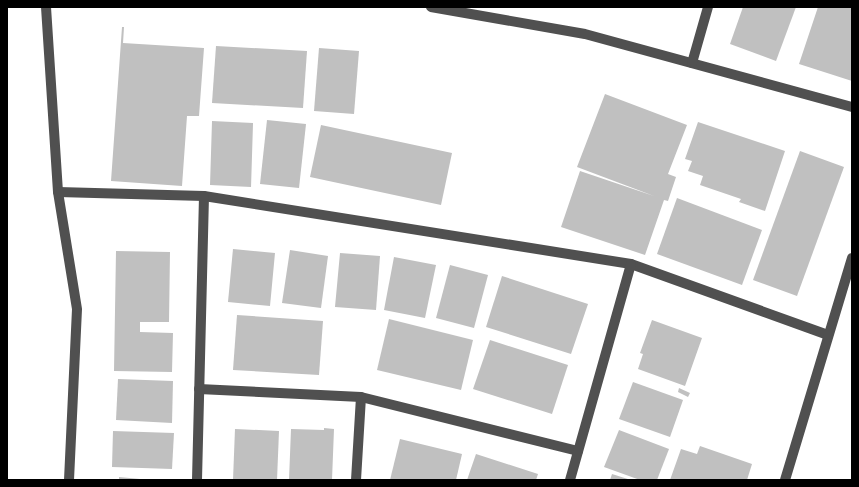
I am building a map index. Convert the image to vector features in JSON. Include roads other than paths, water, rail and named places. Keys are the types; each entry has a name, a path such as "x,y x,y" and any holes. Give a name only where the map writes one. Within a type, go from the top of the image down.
{"street":[{"path":"46,7 58,192 77,309 70,480"},
{"path":"431,7 585,34 852,107"},
{"path":"692,63 708,7"},
{"path":"58,192 204,196 631,264 828,335"},
{"path":"197,480 204,196"},
{"path":"785,480 852,258"},
{"path":"570,480 631,264"},
{"path":"199,390 361,397 578,451"},
{"path":"356,480 361,397"}]}
